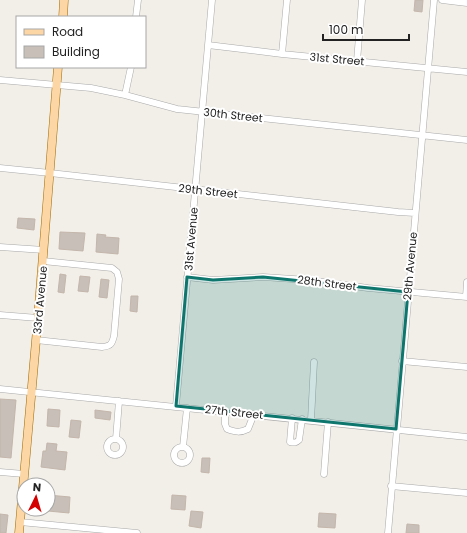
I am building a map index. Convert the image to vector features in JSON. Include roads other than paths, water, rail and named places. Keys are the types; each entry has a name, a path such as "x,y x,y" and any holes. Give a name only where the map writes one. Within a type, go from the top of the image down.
{"main road":[{"path":"63,16 64,0"},
{"name":"33rd Avenue","path":"19,533 44,250 58,68"}],"street":[{"path":"136,16 138,0"},
{"name":"31st Avenue","path":"176,406 212,0"},
{"path":"282,54 287,0"},
{"path":"358,61 362,0"},
{"name":"29th Avenue","path":"388,533 434,0"},
{"path":"442,0 467,3"},
{"name":"31st Street","path":"208,45 282,54 467,72"},
{"path":"125,95 132,68"},
{"name":"30th Street","path":"0,80 91,88 125,95 177,109 467,140"},
{"name":"29th Street","path":"0,168 382,211 416,213"},
{"path":"0,247 44,250"},
{"path":"36,340 110,346 114,336 120,279 117,272 112,268 43,261"},
{"name":"28th Street","path":"187,277 213,280 263,277 308,280 408,292 466,297"},
{"path":"466,297 467,282"},
{"path":"0,315 38,318"},
{"path":"402,361 467,367"},
{"path":"311,420 314,362"},
{"name":"27th Street","path":"0,389 32,391 467,437"},
{"path":"116,438 119,401"},
{"path":"183,447 187,408"},
{"path":"225,412 225,424 227,429 236,432 248,430 254,414"},
{"path":"292,418 290,442 293,443 296,443 299,440 302,420"},
{"path":"324,474 328,422"},
{"path":"0,472 24,474"},
{"path":"391,486 467,493"},
{"path":"20,522 137,533"}]}
